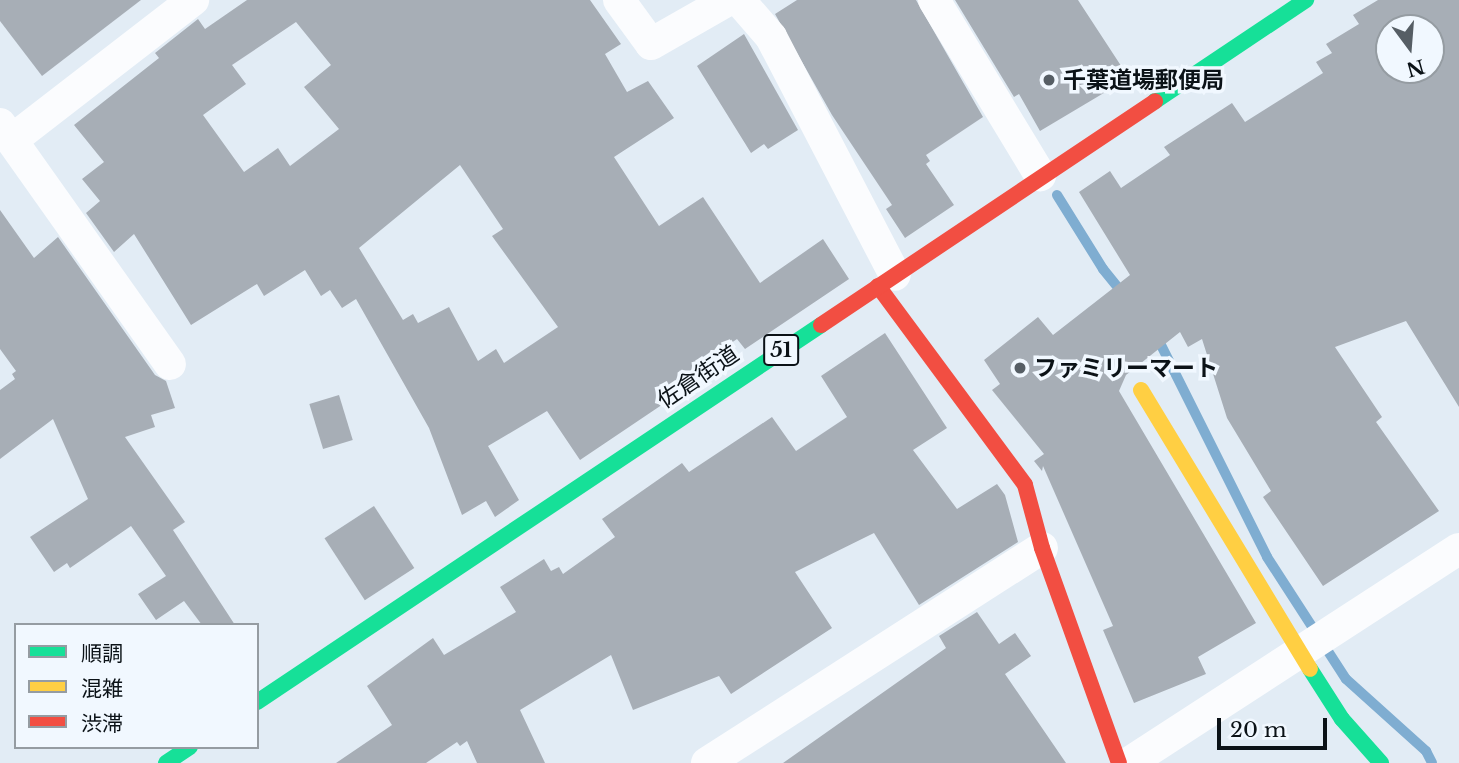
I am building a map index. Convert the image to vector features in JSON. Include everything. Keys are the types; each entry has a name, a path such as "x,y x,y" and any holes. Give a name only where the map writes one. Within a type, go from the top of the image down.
{"main road":[{"name":"佐倉街道","path":"259,701 1040,175 1306,0"},
{"path":"887,280 1025,485 1042,548 1119,763"},
{"path":"1142,390 1305,647 1342,719 1381,763"},
{"path":"166,763 187,749"}],"street":[{"path":"170,364 4,131 193,0"},
{"path":"619,0 651,44 728,0"},
{"path":"739,0 771,37 887,280"},
{"path":"934,0 1040,175"},
{"path":"707,763 1042,548"},
{"path":"1129,763 1459,549"}],"building":[{"path":"0,0 141,0 42,76 0,21"},
{"path":"247,0 590,0 621,44 605,54 627,92 648,81 674,118 614,157 659,226 703,197 760,283 823,239 849,279 745,349 737,339 671,384 678,394 580,460 547,411 488,446 519,500 495,517 486,501 462,515 429,428 356,299 342,308 330,290 321,296 305,270 264,296 257,284 191,325 134,234 114,252 86,213 100,201 82,179 104,162 74,125 159,58 155,53 198,19 205,29","holes":["296,22 331,65 304,87 339,129 290,166 278,148 244,172 203,115 246,84 232,65","460,165 503,229 492,236 558,327 504,363 496,349 478,361 449,307 418,323 413,314 403,320 359,248"]},
{"path":"797,0 916,0 983,117 926,155 930,161 926,164 954,205 905,238 886,209 892,205 832,115 775,14"},
{"path":"955,0 1078,0 1129,78 1040,131 1019,94 1014,97"},
{"path":"1378,0 1459,0 1459,407 1406,321 1335,347 1382,417 1376,422 1439,511 1323,586 1263,497 1271,491 1227,418 1202,339 1188,347 1180,332 1126,375 1119,391 1256,623 1198,657 1206,674 1134,703 1103,630 1113,626 1043,466 1042,471 1034,461 1044,454 992,390 1000,384 984,360 1038,317 1053,335 1130,275 1079,192 1110,171 1121,188 1170,155 1164,147 1232,103 1245,122 1323,73 1316,62 1332,53 1326,44 1359,24 1353,15"},
{"path":"744,34 798,130 768,149 764,144 751,153 697,66"},
{"path":"0,210 34,258 58,237 155,375 166,381 175,408 151,415 155,427 125,437 185,522 173,530 234,623 200,623 184,601 156,620 138,594 166,576 131,526 70,568 67,563 54,572 30,537 88,499 53,419 0,459 0,390 15,379 12,374 16,371 0,349"},
{"path":"885,333 947,428 913,450 957,509 997,484 1005,495 1018,542 919,605 874,533 795,572 832,628 731,694 719,676 633,710 611,655 520,710 545,763 477,763 467,741 460,746 457,742 426,763 336,763 392,725 367,686 433,638 444,655 516,612 500,587 544,559 551,571 559,567 563,574 615,537 602,519 682,463 689,472 772,417 796,451 847,417 821,376"},
{"path":"339,395 353,440 323,449 309,404"},
{"path":"374,506 414,568 365,600 325,538"},
{"path":"977,612 999,644 1015,633 1031,656 1005,674 1066,763 783,763 946,648 939,636"}],"waterway":[{"path":"1057,195 1103,269 1124,295"},
{"path":"1156,335 1267,557 1346,679 1426,751 1432,763"}],"traffic: fast":[{"path":"1155,101 1306,0"},
{"path":"259,701 821,325"},
{"path":"1310,669 1342,719 1381,763"},
{"path":"166,763 187,749"}],"traffic: slow":[{"path":"1141,390 1310,669"}],"traffic: jam":[{"path":"821,325 1155,101"},
{"path":"878,286 1025,485 1042,548 1119,763"}],"place":[{"name":"千葉道場郵便局","path":"1049,80"},
{"name":"ファミリーマート","path":"1020,368"}]}
